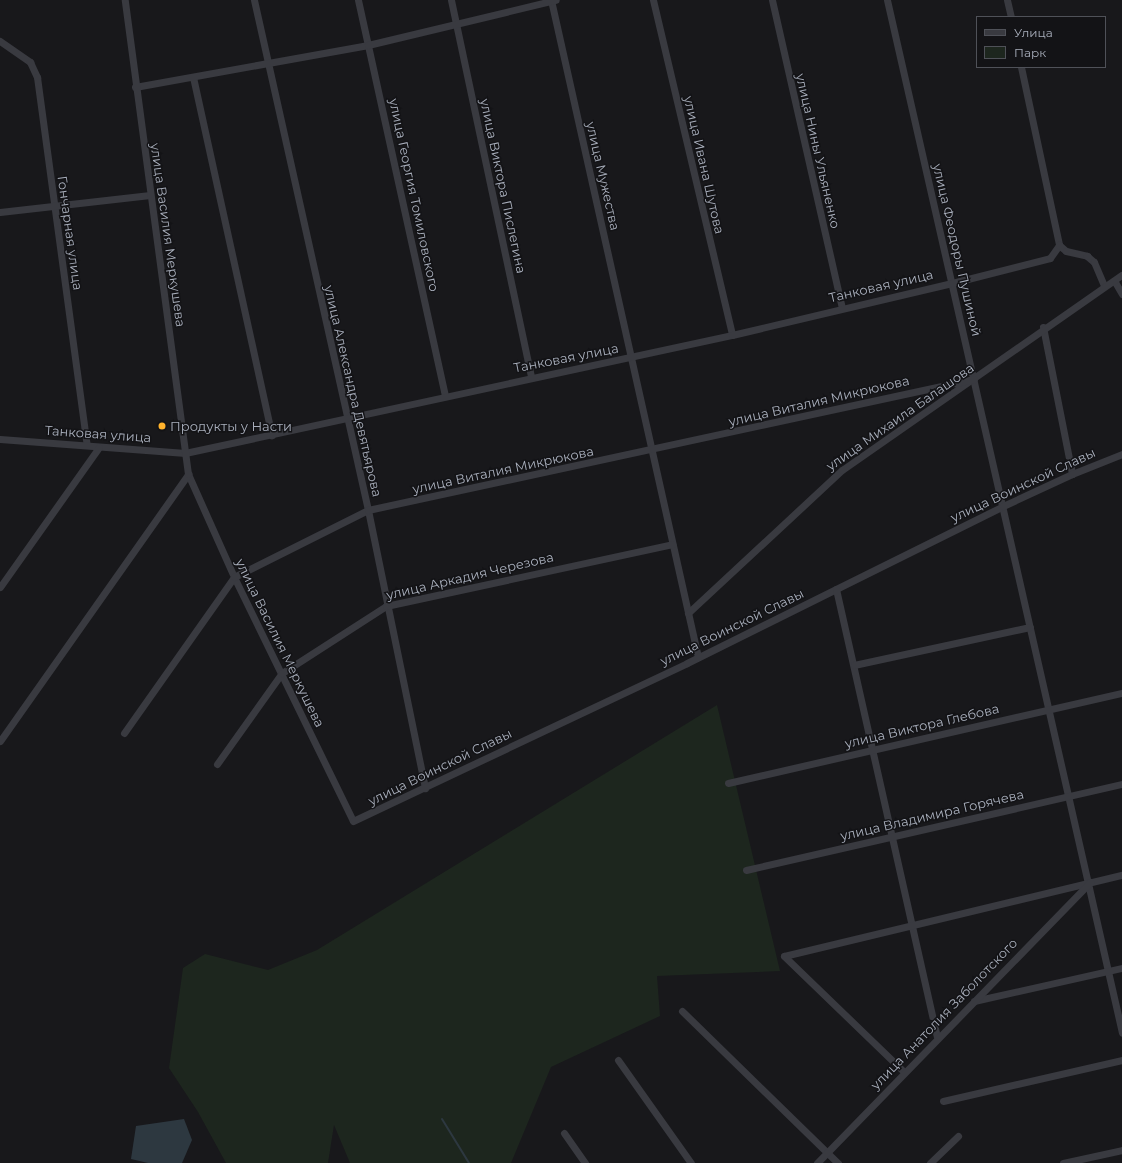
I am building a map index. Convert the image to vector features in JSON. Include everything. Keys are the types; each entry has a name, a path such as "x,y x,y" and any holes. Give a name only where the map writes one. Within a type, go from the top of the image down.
{"street":[{"name":"улица Василия Меркушева","path":"125,0 135,87 188,474 234,577 353,821"},
{"name":"улица Александра Девятьярова","path":"254,0 368,510 386,606 425,788"},
{"name":"улица Георгия Томиловского","path":"358,0 445,395"},
{"name":"улица Виктора Пислегина","path":"451,0 532,376"},
{"path":"135,87 268,65 368,45 553,0"},
{"name":"улица Мужества","path":"553,0 698,658"},
{"name":"улица Ивана Шутова","path":"653,0 732,335"},
{"name":"улица Нины Ульяненко","path":"772,0 842,307"},
{"name":"улица Феодоры Пушиной","path":"887,0 1069,797 1090,882 1122,1033"},
{"path":"1007,0 1011,16"},
{"name":"Гончарная улица","path":"0,40 30,62 37,77 87,445"},
{"path":"1021,68 1059,244 1066,251 1087,256 1094,262 1104,286"},
{"path":"193,77 272,435"},
{"path":"0,212 150,195"},
{"name":"Танковая улица","path":"0,439 185,453 272,435 532,376 632,357 732,335 842,307 952,283 1050,258 1059,244"},
{"name":"улица Михаила Балашова","path":"688,613 842,470 974,379 1043,327 1104,286 1115,282 1122,275"},
{"path":"1115,282 1122,294"},
{"path":"1043,327 1072,474"},
{"name":"улица Виталия Микрюкова","path":"124,733 234,577 368,510 652,451 974,379"},
{"path":"0,587 99,446"},
{"name":"улица Воинской Славы","path":"353,821 698,658 1003,506 1072,474 1122,454"},
{"path":"0,741 188,474"},
{"name":"улица Аркадия Черезова","path":"217,764 282,673 386,606 672,544"},
{"path":"836,589 937,1037"},
{"path":"854,665 1030,627"},
{"name":"улица Виктора Глебова","path":"728,783 1122,693"},
{"name":"улица Владимира Горячева","path":"746,870 1122,784"},
{"path":"904,1072 784,956 1122,875"},
{"name":"улица Анатолия Заболотского","path":"817,1163 937,1037 1090,882"},
{"path":"973,1001 1122,968"},
{"path":"682,1011 838,1163"},
{"path":"618,1060 691,1163"},
{"path":"943,1101 1122,1060"},
{"path":"564,1133 585,1163"},
{"path":"930,1163 958,1136"},
{"path":"1064,1163 1122,1150"}],"green space":[{"path":"717,705 780,971 657,976 660,1016 551,1067 511,1163 350,1163 334,1125 328,1163 226,1163 198,1112 169,1068 183,968 205,954 268,970 317,950"}],"shaded area":[{"path":"184,1119 192,1140 182,1163 148,1163 131,1159 136,1126"}],"waterway":[{"path":"442,1119 469,1163"}],"place":[{"name":"Продукты у Насти","path":"162,426"}]}
